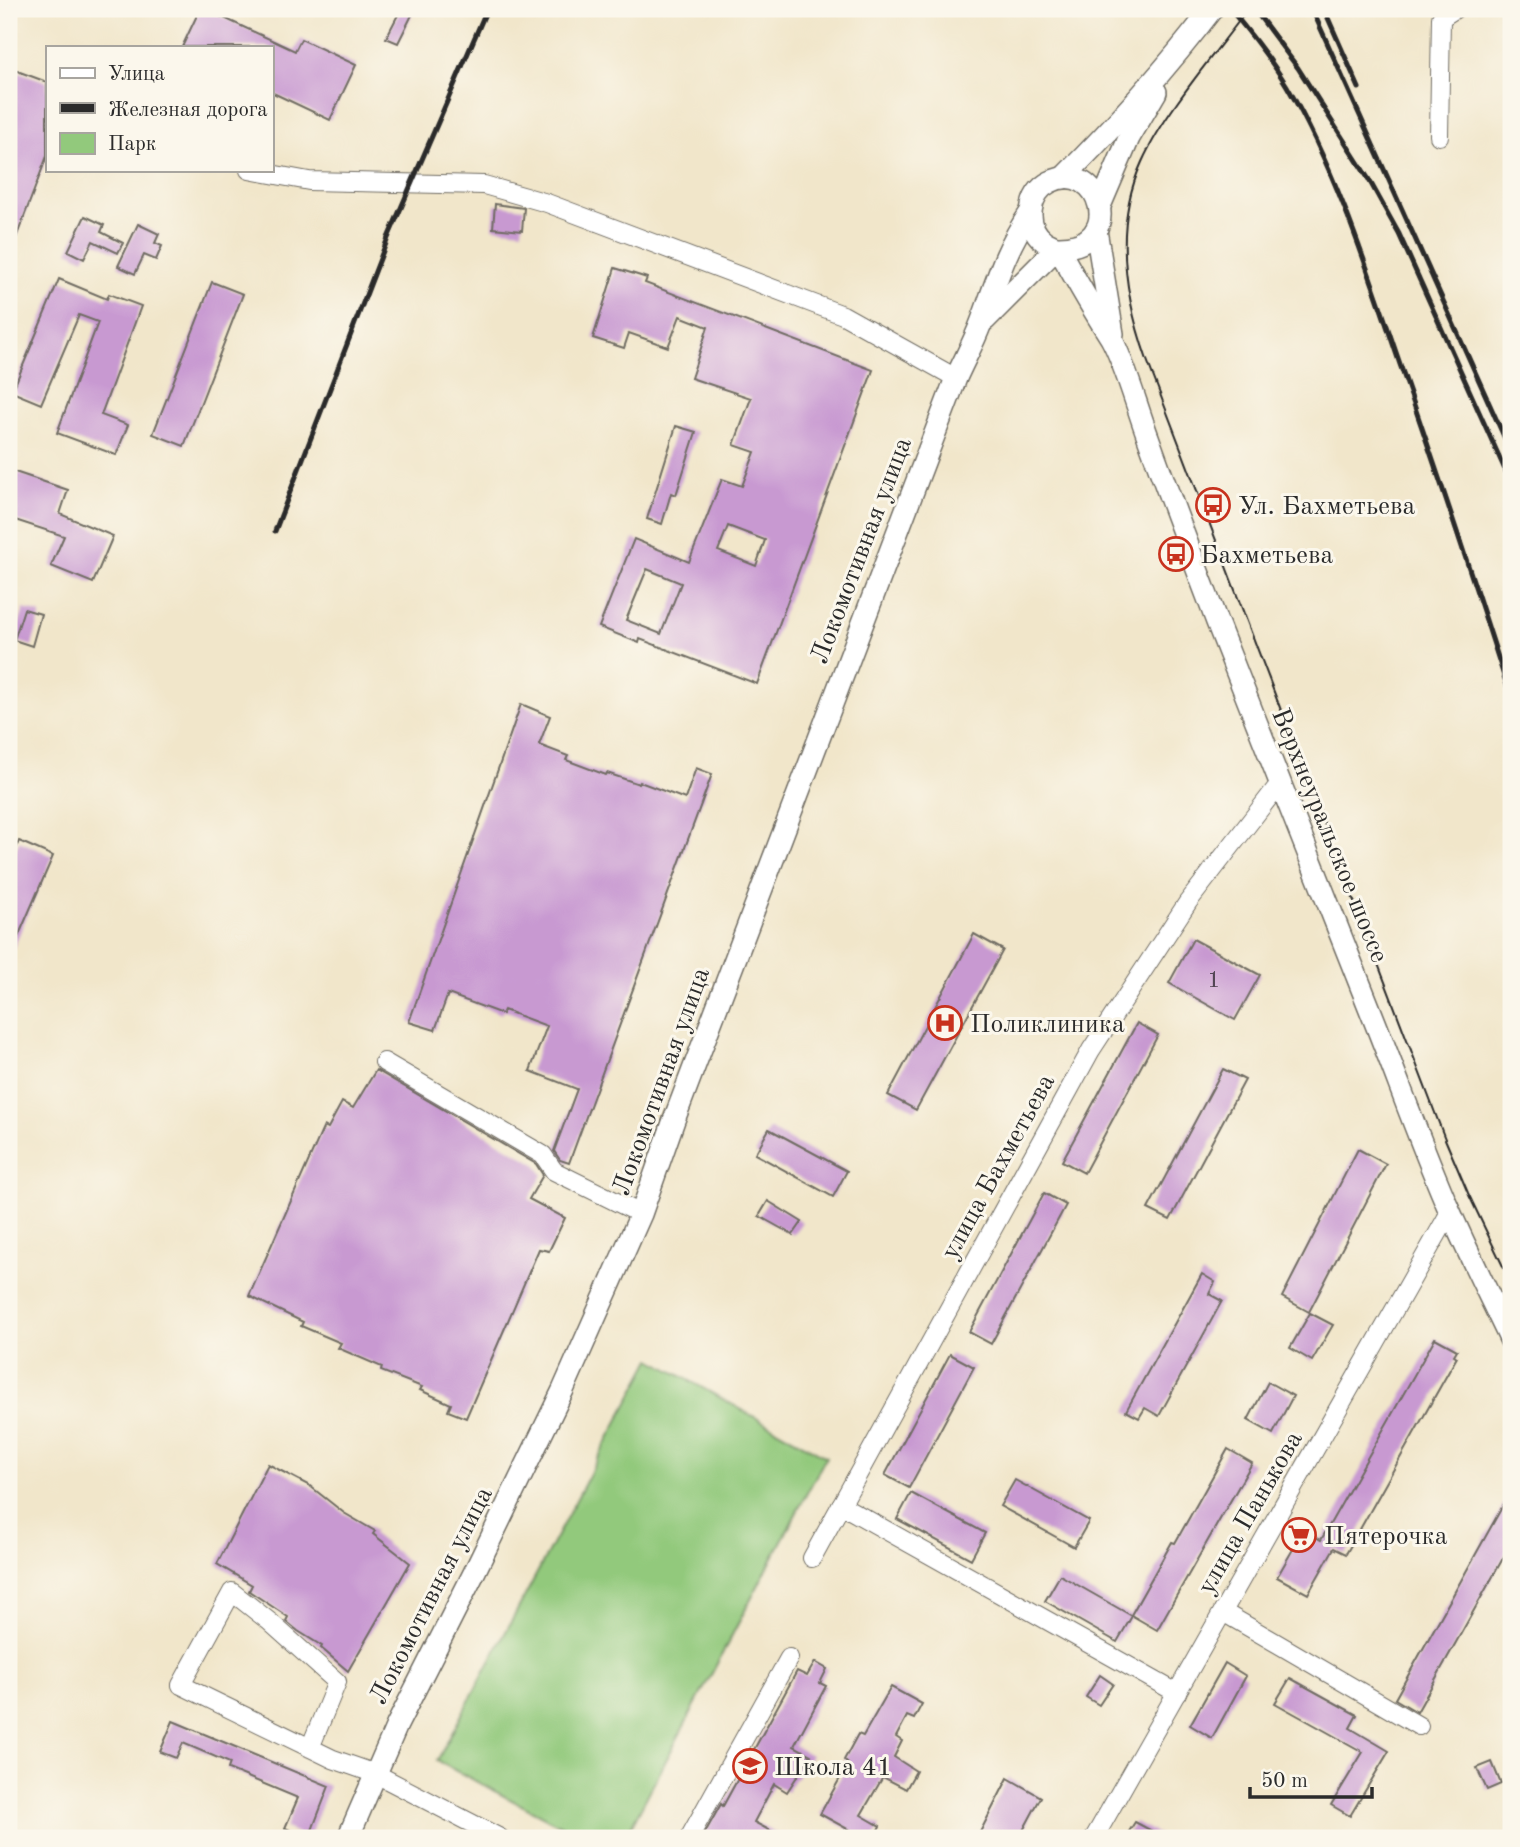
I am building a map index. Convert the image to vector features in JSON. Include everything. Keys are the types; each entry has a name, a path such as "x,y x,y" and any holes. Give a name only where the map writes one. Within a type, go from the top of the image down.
{"main road":[{"path":"981,324 995,278 1015,235 1030,213 1035,196 1047,183 1063,177 1103,138 1178,54 1212,9"},
{"path":"1030,213 1038,234 1058,247 1073,247 1086,241 1096,230 1100,206 1129,138 1178,54"},
{"path":"1063,177 1080,181 1093,191 1100,206"},
{"path":"1096,230 1114,343"},
{"path":"981,324 1058,247"},
{"path":"1058,247 1114,343"},
{"name":"Локомотивная улица","path":"348,1838 397,1725 563,1390 641,1214 956,378 981,324"},
{"name":"Верхнеуральское шоссе","path":"1114,343 1171,502 1450,1212 1511,1342"}],"street":[{"path":"1439,136 1441,18 1455,9"},
{"path":"260,172 309,181 484,185 547,203 843,315 956,378"},
{"name":"улица Бахметьева","path":"812,1558 1091,1049 1188,902 1280,783"},
{"path":"384,1062 543,1155 554,1171 641,1214"},
{"name":"улица Панькова","path":"1094,1838 1450,1212"},
{"path":"841,1506 1177,1693"},
{"path":"310,1748 337,1682 232,1592 181,1685 310,1748 333,1759 376,1773 500,1838"},
{"path":"1223,1612 1419,1726"},
{"path":"689,1838 789,1658"}],"green space":[{"path":"651,1359 826,1457 625,1838 584,1838 437,1761"}],"building":[{"path":"200,9 205,9 295,51 301,39 356,65 330,120 273,93 273,46 182,46"},
{"path":"401,9 415,9 398,43 386,38"},
{"path":"9,68 46,82 46,159 10,254"},
{"path":"495,204 524,208 522,231 493,228"},
{"path":"85,216 104,225 101,232 123,243 118,253 93,241 84,259 68,251"},
{"path":"138,224 159,234 155,243 162,246 156,260 144,255 135,274 118,266"},
{"path":"615,268 647,278 645,283 873,370 757,684 640,639 639,643 599,627 634,539 689,562 722,479 742,486 755,452 734,445 751,398 691,378 708,327 680,316 668,347 629,333 624,348 593,338","holes":["728,526 765,540 756,566 718,551","647,569 681,583 661,634 626,620"]},
{"path":"59,279 107,299 109,294 141,306 101,415 128,425 116,455 57,433 98,322 79,315 41,404 12,392"},
{"path":"212,282 243,294 184,446 153,434"},
{"path":"676,426 696,432 676,495 671,493 662,524 647,519"},
{"path":"9,470 68,490 60,514 113,536 93,583 51,566 64,536 9,518"},
{"path":"24,609 41,614 32,646 14,640"},
{"path":"521,704 550,716 539,745 568,756 566,760 606,775 607,773 639,784 640,782 685,799 696,768 712,774 569,1163 560,1160 554,1151 577,1089 530,1071 547,1026 504,1010 502,1014 448,994 435,1030 409,1022"},
{"path":"19,841 53,856 9,958 9,865"},
{"name":"Поликлиника","path":"974,934 1003,950 916,1110 888,1095"},
{"path":"1193,939 1260,975 1235,1020 1169,983"},
{"path":"1137,1023 1158,1035 1084,1173 1062,1161"},
{"path":"1223,1069 1245,1080 1170,1220 1148,1209"},
{"path":"376,1070 536,1164 543,1175 529,1199 565,1218 549,1251 539,1249 466,1418 448,1411 451,1404 420,1390 422,1387 381,1371 382,1367 338,1348 341,1343 301,1326 303,1322 249,1296 324,1126 328,1128 342,1102 353,1108"},
{"path":"769,1129 847,1171 833,1197 755,1154"},
{"path":"1358,1149 1386,1164 1309,1312 1282,1297"},
{"path":"1044,1193 1066,1205 991,1344 969,1332"},
{"path":"768,1201 802,1222 793,1235 759,1216"},
{"path":"1202,1274 1215,1282 1209,1294 1222,1301 1159,1416 1145,1408 1139,1418 1126,1411"},
{"path":"1310,1313 1333,1325 1312,1361 1290,1348"},
{"path":"1435,1338 1457,1350 1454,1355 1457,1357 1346,1554 1334,1548 1308,1594 1277,1577 1304,1530 1321,1540"},
{"path":"950,1354 974,1367 909,1488 885,1475"},
{"path":"1268,1382 1293,1396 1273,1434 1248,1420"},
{"path":"1228,1449 1252,1463 1157,1630 1131,1615"},
{"path":"268,1464 310,1486 344,1513 375,1531 373,1534 410,1563 348,1671 321,1648 322,1646 286,1621 288,1617 249,1591 252,1585 217,1564"},
{"path":"1015,1480 1089,1521 1074,1547 1000,1506"},
{"path":"1511,1491 1511,1544 1417,1712 1395,1699"},
{"path":"911,1493 985,1533 971,1559 897,1519"},
{"path":"1060,1575 1132,1616 1117,1642 1045,1601"},
{"path":"815,1662 827,1669 820,1683 826,1686 794,1746 811,1755 787,1792 774,1784 754,1822 784,1838 702,1838 721,1804 723,1806 797,1671 807,1676"},
{"path":"1225,1663 1246,1676 1212,1738 1190,1725"},
{"path":"1100,1675 1113,1684 1099,1705 1086,1697"},
{"path":"1290,1678 1357,1715 1350,1728 1389,1751 1350,1816 1331,1805 1363,1752 1275,1703"},
{"path":"891,1687 922,1704 914,1719 907,1716 896,1737 902,1741 894,1757 916,1771 906,1789 883,1777 861,1815 880,1826 874,1838 864,1838 820,1814 848,1764 844,1760 858,1734 863,1736"},
{"path":"173,1721 329,1786 309,1838 285,1828 298,1798 228,1769 230,1763 183,1743 176,1758 160,1752"},
{"path":"1492,1762 1501,1784 1487,1790 1477,1768"},
{"path":"1008,1778 1041,1797 1019,1838 977,1838"},
{"path":"1135,1822 1165,1838 1125,1838"}],"tram line":[{"path":"1248,9 1163,123 1142,162 1127,211 1125,236 1125,261 1133,312 1147,360 1445,1139 1511,1283"}],"railway":[{"path":"275,531 388,238 487,9"},
{"path":"1230,9 1287,86 1337,189 1365,261 1511,698"},
{"path":"1254,9 1298,68 1368,178 1399,234 1511,483"},
{"path":"1312,9 1511,452"},
{"path":"1324,9 1359,88"}],"place":[{"name":"Ул. Бахметьева","path":"1213,505"},
{"name":"Бахметьева","path":"1176,554"},
{"name":"Поликлиника","path":"945,1023"},
{"name":"Пятерочка","path":"1299,1535"},
{"name":"Школа 41","path":"750,1766"}]}
